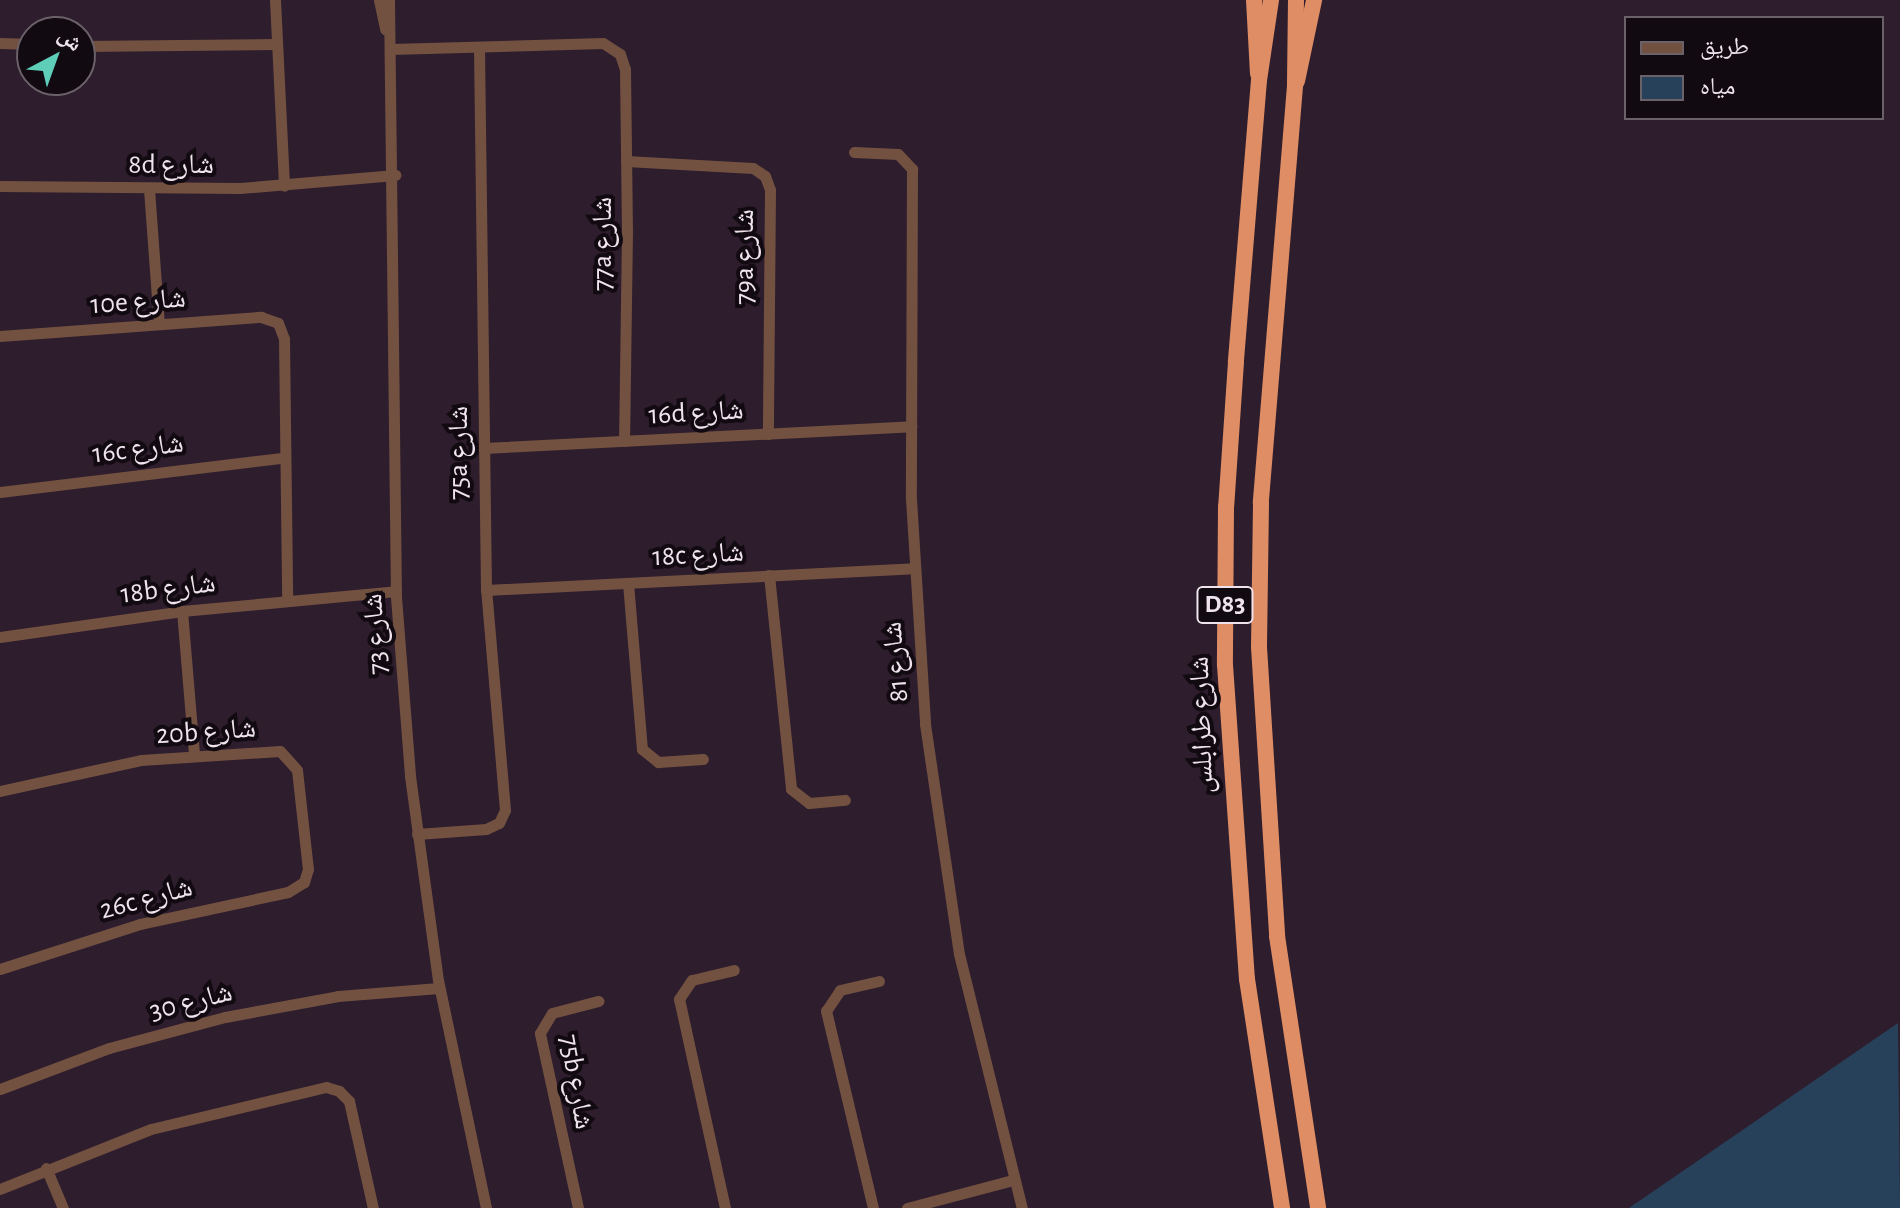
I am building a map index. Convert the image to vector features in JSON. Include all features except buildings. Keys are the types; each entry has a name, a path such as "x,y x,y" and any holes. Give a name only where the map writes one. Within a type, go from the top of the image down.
{"highway":[{"path":"1254,0 1259,80"},
{"name":"شارع طرابلس","path":"1271,0 1259,80 1226,507 1225,665 1246,964 1282,1208"},
{"name":"D83","path":"1296,0 1295,86 1264,459 1259,647 1277,936 1318,1208"},
{"path":"1295,86 1314,0"}],"street":[{"path":"275,0 284,186"},
{"name":"شارع 73","path":"379,0 390,52"},
{"name":"شارع 73","path":"389,0 395,179 396,594 417,838 438,984 486,1208"},
{"name":"77a شارع","path":"479,49 596,43 615,49 625,69 624,441"},
{"path":"96,46 277,44"},
{"path":"390,52 479,49"},
{"name":"75a شارع","path":"417,838 493,827 505,810 486,590 479,49"},
{"name":"شارع 81","path":"854,152 898,154 912,169 913,568 925,724 945,877 975,1030 1022,1208"},
{"name":"79a شارع","path":"626,161 753,168 765,176 770,190 768,434"},
{"name":"8d شارع","path":"0,186 149,189 284,186 395,179"},
{"path":"149,189 159,324"},
{"name":"10e شارع","path":"0,336 261,317 278,323 284,339 282,458"},
{"name":"16d شارع","path":"483,448 911,426"},
{"path":"282,458 287,601"},
{"name":"16c شارع","path":"0,492 282,458"},
{"name":"18c شارع","path":"486,590 913,568"},
{"path":"769,575 791,789 809,803 845,800"},
{"path":"628,583 642,749 658,762 703,759"},
{"name":"18b شارع","path":"0,637 182,611 396,594"},
{"path":"182,611 194,754"},
{"name":"20b شارع","path":"0,791 89,769 194,754 274,751 293,760 308,862 304,882"},
{"name":"26c شارع","path":"0,969 140,924 288,892 304,882"},
{"path":"725,1208 679,999 692,980 734,970"},
{"path":"873,1208 826,1011 840,990 879,981"},
{"name":"شارع 30","path":"0,1089 109,1048 225,1017 438,984"},
{"name":"75b شارع","path":"578,1208 540,1033 552,1013 598,1001"},
{"path":"0,1189 46,1168 151,1129 309,1093 335,1096 351,1117 373,1208"},
{"path":"46,1168 63,1208"},
{"path":"907,1208 1013,1180"}],"water":[{"path":"1898,1023 1900,1208 1629,1208"}]}
